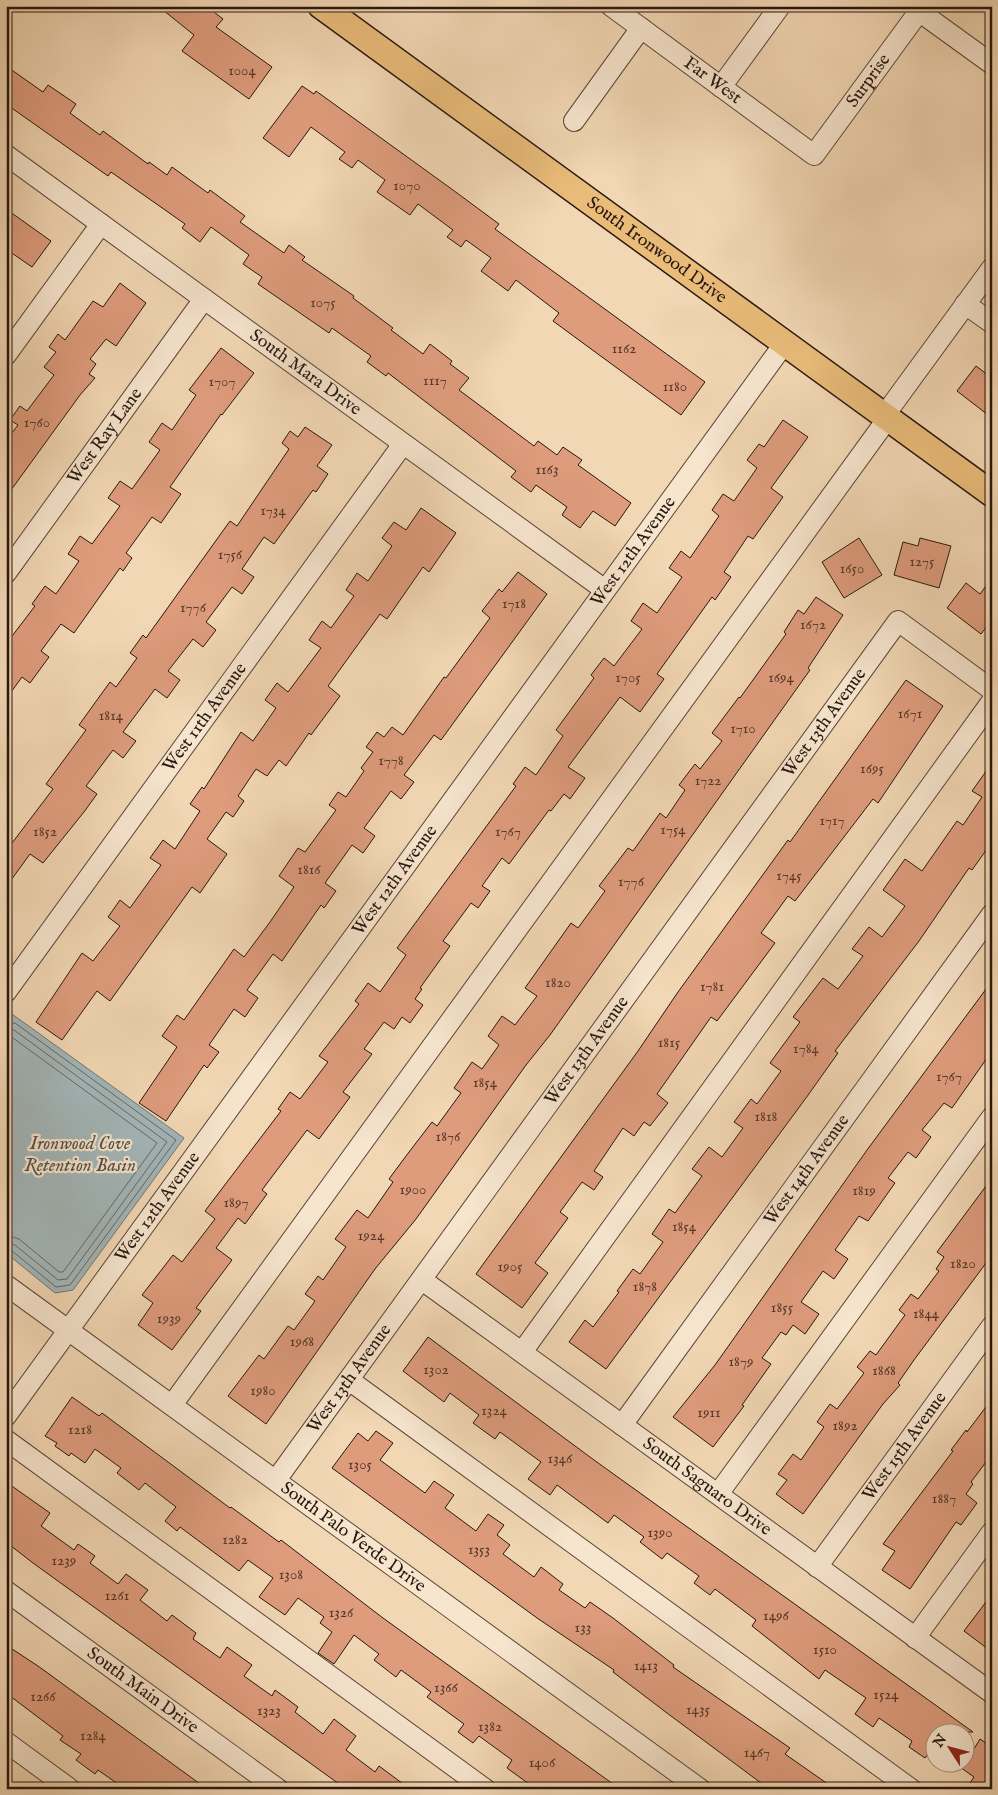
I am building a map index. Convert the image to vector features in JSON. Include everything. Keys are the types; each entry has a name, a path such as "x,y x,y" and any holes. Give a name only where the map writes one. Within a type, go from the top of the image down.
{"main road":[{"name":"South Ironwood Drive","path":"321,6 992,494"}],"street":[{"name":"Far West","path":"611,6 814,155"},
{"path":"721,87 780,6"},
{"path":"921,9 992,64"},
{"name":"Surprise","path":"814,155 921,9"},
{"path":"574,121 641,28"},
{"name":"South Mara Drive","path":"6,155 605,590"},
{"path":"6,355 101,224"},
{"path":"172,1405 992,268"},
{"name":"West Ray Lane","path":"6,573 204,299"},
{"path":"965,304 992,323"},
{"name":"West 12th Avenue","path":"6,1416 784,344"},
{"name":"West 11th Avenue","path":"6,992 403,444"},
{"name":"West 13th Avenue","path":"276,1480 898,621 992,690"},
{"path":"522,1352 992,701"},
{"name":"West 14th Avenue","path":"622,1424 992,914"},
{"path":"718,1494 992,1117"},
{"name":"South Saguaro Drive","path":"422,1280 992,1693"},
{"name":"South Palo Verde Drive","path":"6,1285 700,1789"},
{"name":"West 15th Avenue","path":"817,1567 992,1326"},
{"path":"349,1380 911,1789"},
{"path":"6,1440 485,1789"},
{"path":"915,1638 992,1532"},
{"name":"South Main Drive","path":"6,1591 278,1789"},
{"path":"6,1742 70,1789"}],"water":[{"name":"Ironwood Cove Retention Basin","path":"12,1014 184,1138 73,1290 55,1293 6,1253 6,1022"}],"building":[{"path":"158,6 206,6 223,19 216,27 272,67 249,99 182,51 194,35"},
{"path":"6,66 43,92 48,85 76,104 70,113 100,135 103,131 148,164 149,162 167,175 172,167 208,193 210,190 245,216 240,222 284,253 289,245 305,257 302,260 354,296 353,298 393,328 391,330 423,354 430,344 452,361 450,364 469,378 459,390 534,446 538,441 557,455 563,447 582,460 578,465 631,503 615,526 593,511 580,528 562,515 567,507 536,485 531,492 511,477 516,471 388,373 386,376 367,362 371,356 332,328 329,333 258,284 262,277 243,264 249,255 211,227 200,242 182,228 185,224 111,172 108,176 6,104"},
{"path":"302,86 314,94 316,91 453,190 499,224 495,229 705,382 681,415 553,321 559,313 516,280 508,291 481,271 491,258 466,240 461,247 447,237 453,230 418,204 410,215 377,192 385,180 358,160 352,168 339,159 345,152 311,127 289,157 263,138"},
{"path":"6,209 51,241 32,267 6,249"},
{"path":"120,283 146,303 116,346 106,339 90,359 96,364 89,374 95,378 80,395 6,497 6,441 18,425 10,420 20,406 27,411 54,375 44,367 56,352 49,347 58,334 65,340 93,301 103,307"},
{"path":"221,348 254,373 221,414 170,487 181,494 161,523 152,517 126,553 132,558 123,571 120,568 74,633 61,624 41,651 49,657 30,683 22,677 6,699 6,644 35,606 32,604 45,586 56,594 79,561 68,554 80,536 92,544 120,506 108,498 120,481 132,489 160,450 149,442 162,423 172,430 196,395 189,390"},
{"path":"976,366 992,378 992,418 957,391"},
{"path":"783,420 808,437 771,488 783,497 753,539 748,536 724,572 731,577 715,600 712,597 657,674 664,679 640,712 620,697 568,767 585,778 570,799 564,794 551,811 549,810 509,864 502,858 482,886 490,891 478,908 471,903 443,941 450,946 420,988 422,989 415,999 423,1005 410,1023 402,1017 394,1029 384,1022 364,1049 372,1054 343,1092 350,1097 319,1139 307,1130 262,1190 267,1194 245,1224 238,1218 216,1248 232,1260 196,1308 201,1311 172,1350 138,1325 153,1303 142,1295 173,1255 182,1262 215,1219 205,1211 281,1111 278,1109 290,1092 300,1099 328,1062 319,1056 359,1004 355,1001 368,983 380,992 406,955 397,948 516,786 513,784 525,767 536,775 563,736 556,730 594,678 591,675 604,658 614,666 642,629 631,621 643,603 657,613 682,577 669,568 681,551 690,558 719,516 712,510 723,494 734,501 757,468 747,460 759,444 764,447"},
{"path":"305,427 332,445 317,466 328,474 316,492 313,490 274,544 264,537 242,569 254,577 242,594 232,587 206,622 216,630 203,647 193,639 168,671 180,680 167,698 155,689 123,732 136,741 123,758 113,750 86,786 97,794 84,812 43,863 30,854 6,887 6,851 53,789 46,784 86,730 79,725 110,682 116,687 137,658 130,653 143,635 146,638 230,521 237,526 289,449 282,443 290,431 298,437"},
{"path":"421,508 456,533 429,572 423,567 387,619 380,614 328,686 340,696 311,735 309,733 286,766 279,760 267,776 256,769 238,796 244,801 233,817 226,812 207,839 227,854 200,893 192,887 110,1001 97,991 62,1040 36,1022 82,953 93,961 120,926 108,917 120,900 130,908 161,865 150,858 163,840 175,849 200,811 190,804 202,787 204,789 241,732 253,741 276,708 265,700 277,683 288,692 321,648 309,640 322,621 331,628 354,596 346,590 357,573 368,581 392,546 382,538 394,522 406,530"},
{"path":"859,538 882,575 844,598 822,562"},
{"path":"920,538 951,546 939,588 894,575 903,542 918,546"},
{"path":"518,572 547,594 441,740 434,735 404,775 414,782 401,799 391,791 364,828 375,836 363,853 352,845 325,883 336,891 324,908 321,905 282,961 273,954 247,990 258,998 245,1017 234,1009 209,1045 219,1052 207,1068 204,1065 166,1121 139,1103 177,1047 162,1036 177,1015 184,1020 234,949 244,957 270,922 294,887 279,876 298,848 305,852 336,810 329,805 338,792 346,797 364,771 361,768 373,752 366,747 377,732 384,737 392,727 403,735 444,677 446,678 490,618 482,611 499,589 502,592"},
{"path":"992,578 992,620 981,634 947,608 966,583 980,594"},
{"path":"816,597 843,615 808,668 810,670 550,1035 526,1065 416,1219 375,1269 266,1424 228,1396 259,1355 264,1359 288,1326 294,1330 315,1301 305,1294 318,1276 323,1280 346,1247 335,1239 357,1210 368,1218 393,1182 389,1179 406,1156 432,1122 437,1126 461,1093 454,1088 472,1062 482,1069 499,1045 488,1036 502,1016 515,1025 537,996 525,988 571,923 578,928 605,891 599,886 628,848 633,851 660,813 666,818 685,790 679,785 695,764 700,769 722,741 712,733 786,634 784,632 798,610 804,614"},
{"path":"906,680 943,706 878,803 873,799 795,901 788,896 761,933 775,943 717,1021 711,1017 657,1094 668,1103 650,1126 644,1122 634,1136 623,1128 594,1171 603,1177 594,1190 582,1182 560,1212 568,1218 535,1263 548,1273 522,1308 476,1274 788,840 790,842"},
{"path":"992,763 992,842 972,870 969,868 919,941 835,1051 838,1053 806,1098 606,1369 569,1342 585,1320 593,1327 619,1292 617,1291 633,1269 640,1274 663,1242 652,1234 669,1209 675,1213 702,1176 692,1169 709,1147 722,1157 743,1128 734,1122 751,1099 757,1104 781,1071 770,1063 800,1022 793,1017 823,978 838,989 863,956 852,949 869,927 882,937 905,906 883,890 905,859 922,871 957,821 963,825 982,797 972,791"},
{"path":"992,981 992,1051 952,1108 944,1103 922,1130 931,1137 916,1158 908,1152 888,1178 895,1183 868,1221 859,1216 835,1250 848,1259 834,1279 823,1271 801,1302 819,1314 805,1334 793,1325 786,1335 781,1332 762,1358 771,1364 742,1405 744,1406 713,1447 673,1417 715,1365 867,1150"},
{"path":"992,1178 992,1255 914,1360 898,1383 900,1385 883,1404 803,1514 776,1494 787,1480 778,1474 793,1454 801,1460 824,1427 817,1422 830,1404 837,1409 864,1373 857,1367 870,1351 876,1355 905,1315 899,1310 911,1294 918,1299 939,1271 936,1269 944,1257 937,1252"},
{"path":"428,1337 594,1460 959,1722 926,1722 925,1758 909,1747 912,1741 879,1718 873,1727 855,1714 866,1698 825,1670 819,1679 752,1626 756,1620 715,1589 710,1595 694,1583 699,1576 667,1553 662,1559 640,1542 644,1537 614,1515 608,1523 557,1485 550,1495 528,1479 541,1462 500,1432 495,1439 473,1423 479,1415 450,1393 444,1402 403,1371"},
{"path":"72,1397 99,1416 102,1413 230,1508 279,1542 281,1540 383,1618 620,1789 536,1789 507,1768 512,1760 479,1736 473,1743 458,1732 464,1724 427,1697 431,1692 401,1670 396,1677 374,1660 379,1654 354,1635 334,1664 318,1653 332,1632 320,1623 324,1617 298,1598 285,1615 259,1597 273,1578 248,1560 239,1571 180,1527 177,1531 165,1521 176,1507 145,1483 139,1490 117,1473 121,1468 95,1449 85,1463 71,1453 69,1456 55,1446 57,1443 45,1436"},
{"path":"992,1399 992,1454 971,1482 973,1484 966,1494 977,1503 961,1525 956,1522 910,1589 882,1570 895,1551 883,1544 953,1451 951,1450 966,1430 967,1432"},
{"path":"376,1431 393,1443 380,1460 425,1493 434,1481 454,1495 445,1508 476,1531 488,1514 504,1525 497,1535 510,1545 503,1554 534,1577 541,1567 563,1584 559,1590 585,1608 590,1602 613,1618 674,1665 673,1667 790,1748 785,1754 835,1789 769,1789 613,1672 614,1670 537,1618 332,1468 358,1433 368,1441"},
{"path":"6,1482 50,1513 41,1526 74,1550 78,1544 95,1556 90,1563 118,1584 126,1574 148,1590 140,1600 167,1621 172,1615 196,1633 193,1639 220,1658 227,1647 252,1665 244,1676 272,1696 275,1690 298,1707 295,1712 323,1734 334,1719 356,1736 346,1750 375,1772 379,1766 410,1789 346,1789 33,1563 6,1542"},
{"path":"992,1594 992,1652 964,1631"},
{"path":"6,1645 38,1666 207,1789 125,1789 98,1770 95,1774 76,1760 81,1754 60,1740 63,1736 6,1693"},
{"path":"980,1739 992,1747 992,1789 966,1789 974,1777 967,1772 976,1772 976,1746"}]}
